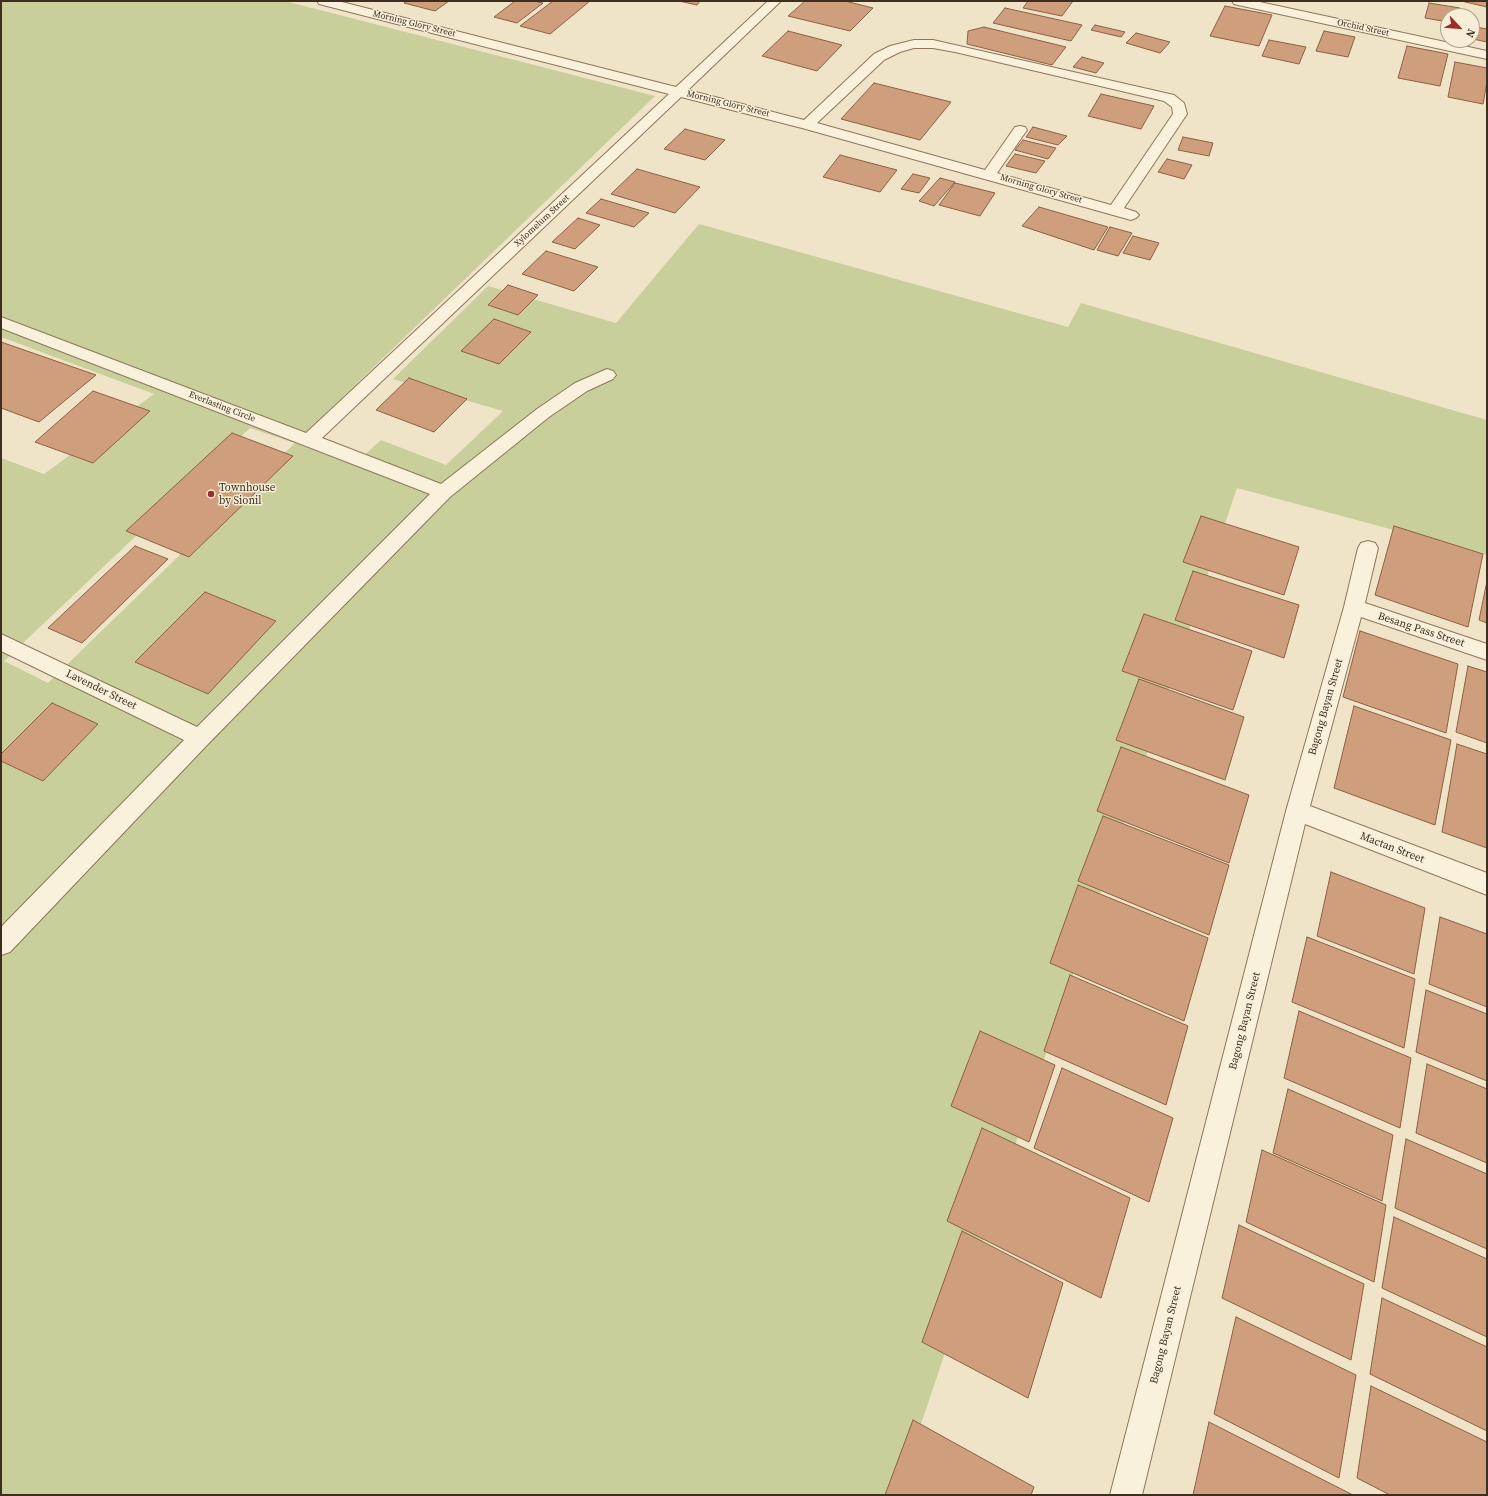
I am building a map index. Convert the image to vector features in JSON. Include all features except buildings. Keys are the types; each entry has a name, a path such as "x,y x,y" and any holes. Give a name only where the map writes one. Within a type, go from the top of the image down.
{"street":[{"name":"Morning Glory Street","path":"323,1 807,125 1131,215"},
{"name":"Xylomelum Street","path":"308,441 775,1"},
{"name":"Orchid Street","path":"1238,1 1487,55"},
{"path":"807,125 879,57 896,49 914,44 933,44 955,48 1169,98 1179,106 1180,114 1115,210"},
{"path":"989,175 1020,130"},
{"name":"Everlasting Circle","path":"1,322 443,492"},
{"path":"1,944 200,738 443,492 543,413 581,387 607,375"},
{"name":"Bagong Bayan Street","path":"1126,1495 1297,811 1354,608 1368,548"},
{"name":"Besang Pass Street","path":"1354,608 1487,652"},
{"name":"Lavender Street","path":"1,642 200,738"},
{"name":"Mactan Street","path":"1297,811 1487,884"}],"green space":[{"path":"1,1 285,1 655,96 295,443 353,465 381,440 446,465 503,411 393,379 488,286 616,323 699,224 1068,327 1081,303 1487,420 1487,555 1237,488 897,1495 1,1495 1,458 44,474 154,394 1,337","holes":["250,428 295,443 48,683 4,661"]}],"place":[{"name":"Townhouse by Sionil","path":"211,494"}]}
